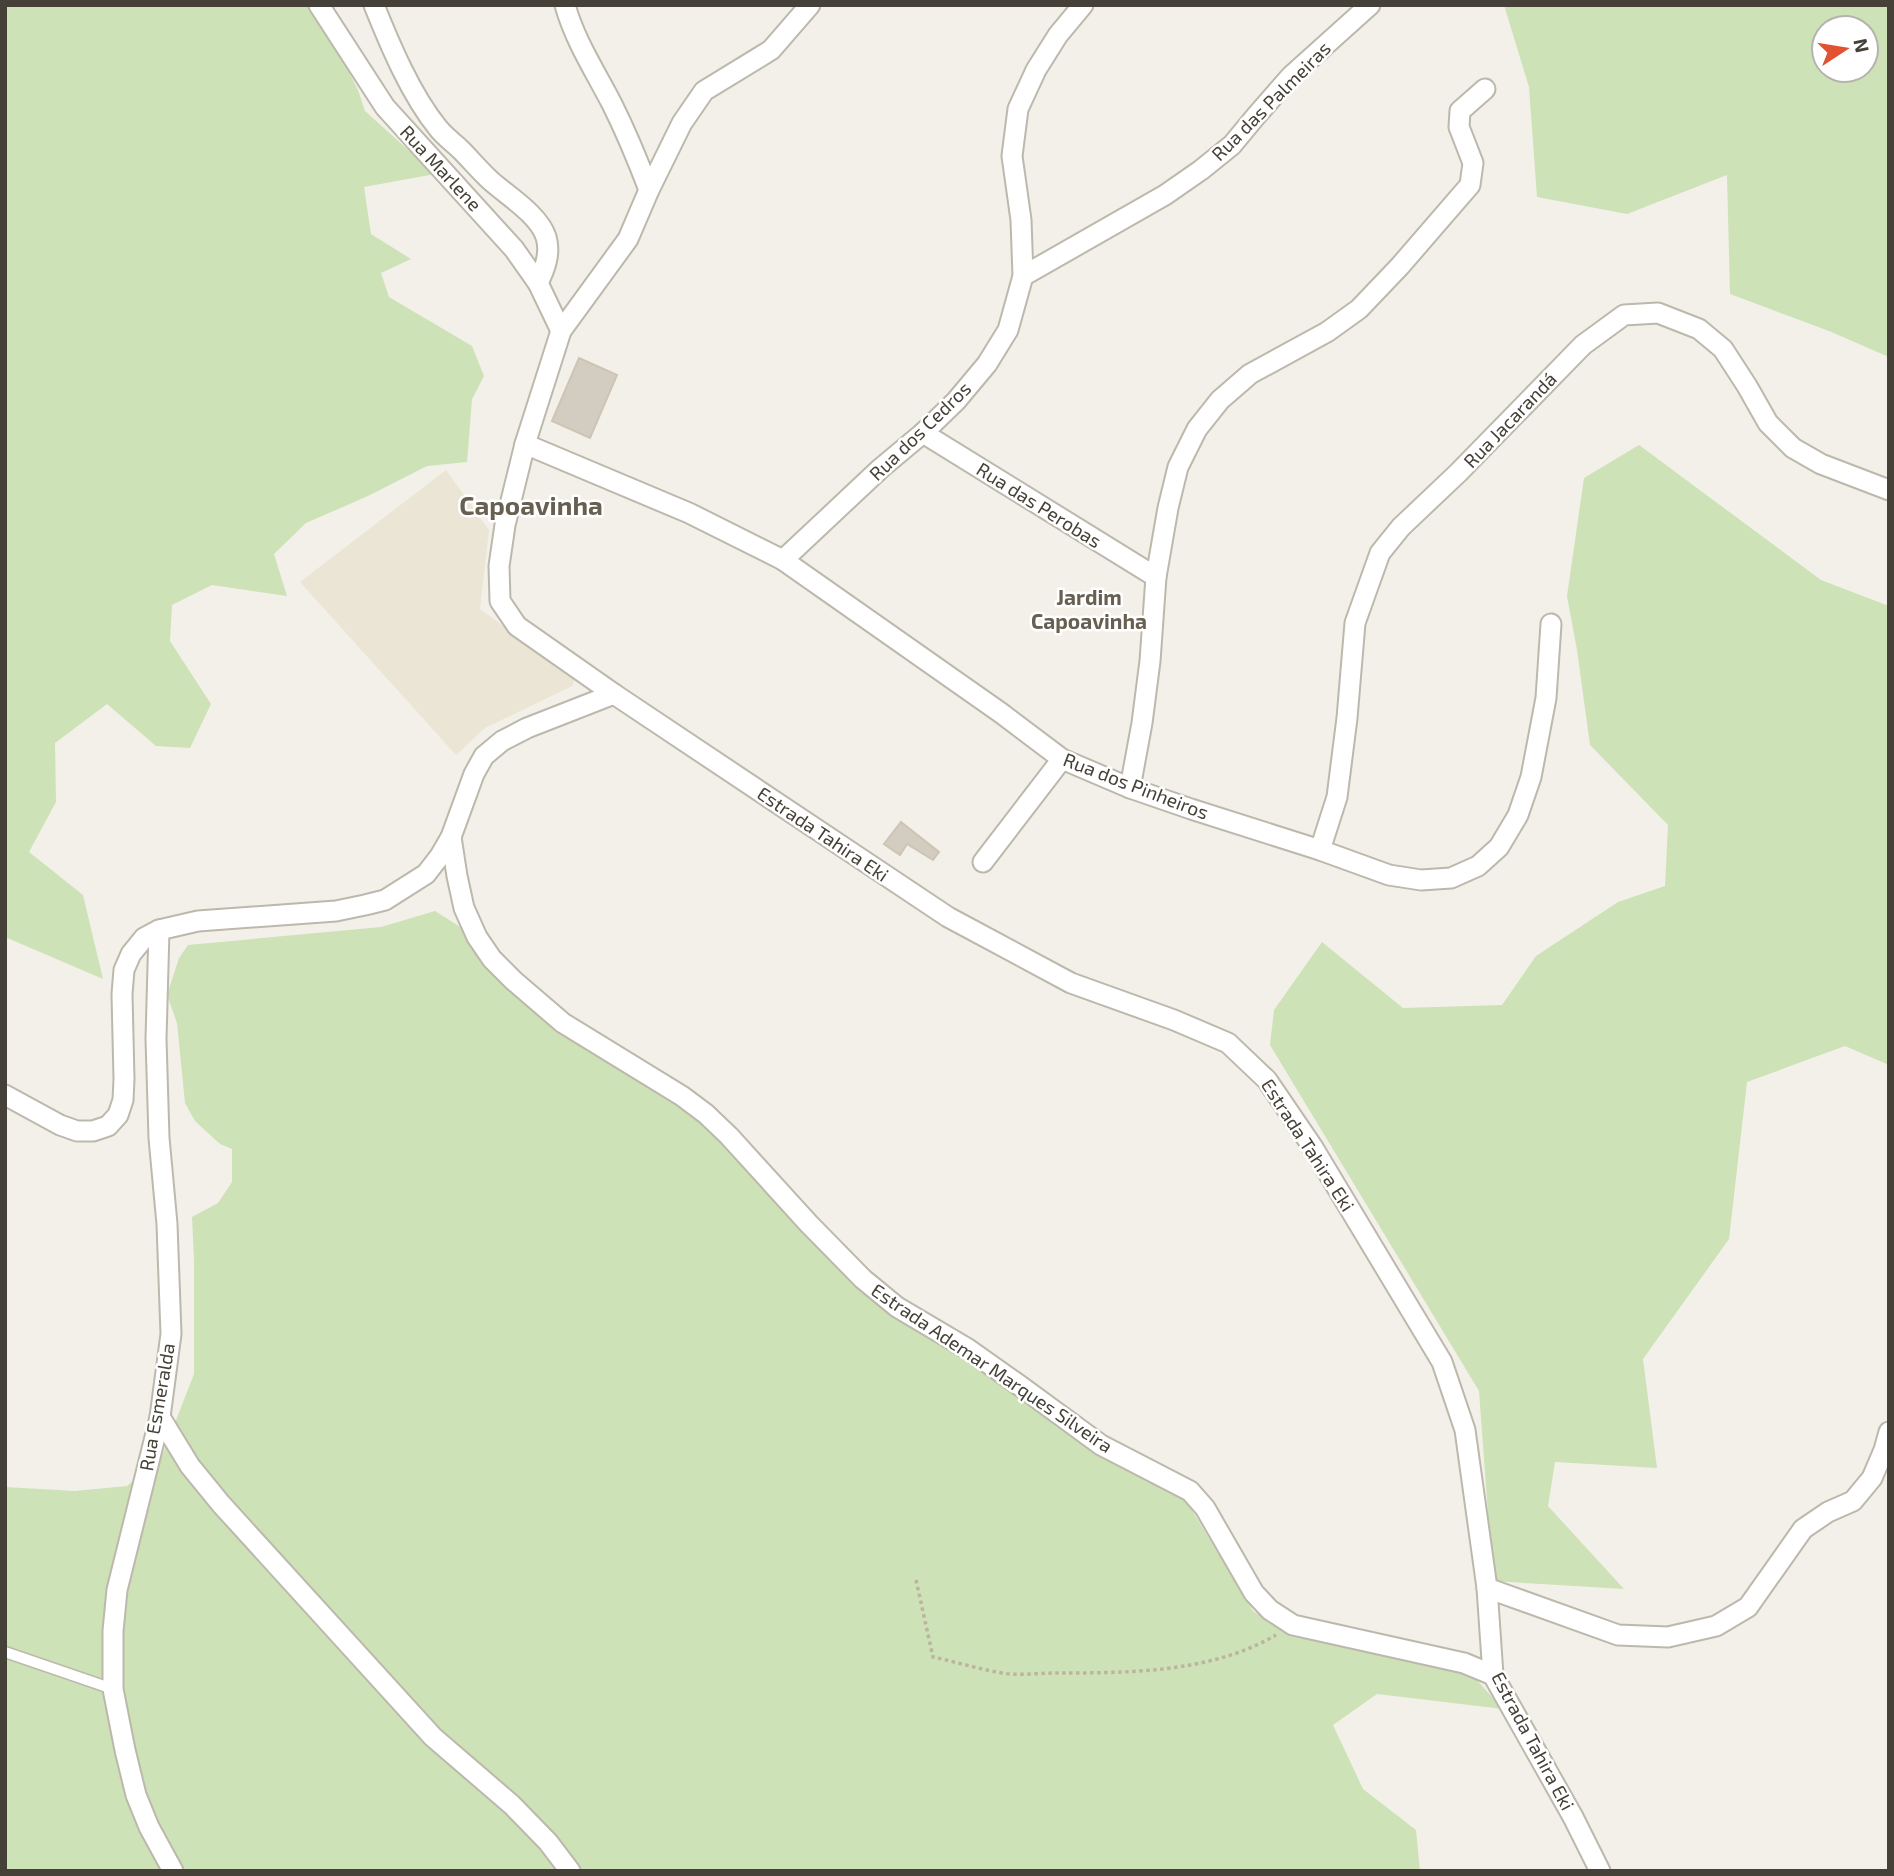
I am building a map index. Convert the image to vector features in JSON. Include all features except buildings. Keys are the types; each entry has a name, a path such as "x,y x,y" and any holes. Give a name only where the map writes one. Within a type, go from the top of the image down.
{"street":[{"name":"Rua Marlene","path":"319,5 385,107 514,249 538,283 561,331"},
{"path":"374,5 410,84 422,107 439,130 535,219 546,237 546,269 538,283"},
{"path":"565,5 571,28 612,105 649,190"},
{"name":"Estrada Tahira Eki","path":"810,5 771,50 704,91 682,123 628,239 561,331 525,444 503,539 499,566 500,601 517,626 948,917 1071,983 1174,1020 1228,1043 1268,1080 1312,1146 1442,1362 1465,1430 1487,1588 1493,1675 1573,1817 1600,1871"},
{"name":"Rua dos Cedros","path":"783,560 956,401 987,364 1008,330 1023,276 1021,220 1012,156 1018,109 1036,70 1058,35 1083,5"},
{"name":"Rua das Palmeiras","path":"1023,276 1165,195 1201,170 1232,145 1291,76 1370,5"},
{"path":"1130,788 1144,710 1156,577 1168,508 1178,467 1197,429 1220,400 1250,374 1327,332 1359,309 1470,185 1473,163 1459,127 1460,111 1485,89"},
{"name":"Rua Jacarandá","path":"1320,850 1337,797 1355,623 1380,553 1401,527 1458,473 1583,345 1625,315 1658,313 1699,328 1723,349 1768,423 1793,448 1821,464 1889,490"},
{"name":"Rua das Perobas","path":"923,433 1156,577"},
{"name":"Rua dos Pinheiros","path":"525,444 689,513 783,560 1062,759 1130,788 1389,875 1421,880 1451,878 1478,866 1499,847 1518,815 1531,777 1546,698 1551,624"},
{"path":"5,1095 60,1125 78,1131 93,1131 108,1126 118,1115 123,1100 124,970 131,954 144,938 159,930 198,921 336,911 385,900 426,874 440,856 451,837 474,774 484,756 502,741 527,728 614,694"},
{"path":"984,862 1062,759"},
{"name":"Estrada Ademar Marques Silveira","path":"451,837 464,908 477,937 492,959 514,982 563,1023 682,1096 706,1114 854,1270 897,1307 968,1349 1101,1445 1190,1490 1205,1508 1254,1593 1269,1609 1293,1625 1464,1663 1493,1675"},
{"name":"Rua Esmeralda","path":"159,930 156,1039 171,1335 159,1417 117,1590 113,1632 113,1689 136,1795 149,1827 173,1871"},
{"path":"159,1417 190,1466 230,1514 433,1737 512,1805 548,1842 570,1871"},
{"path":"1487,1588 1618,1635 1668,1637 1716,1626 1748,1607 1802,1529 1828,1512 1853,1501 1872,1478 1889,1432"}],"lane":[{"path":"5,1652 113,1689"}],"path":[{"path":"916,1580 933,1657 1004,1674 1168,1669 1255,1648 1293,1625"}],"shaded area":[{"path":"446,470 489,530 480,609 575,679 572,686 485,728 456,755 300,582"}],"green space":[{"path":"5,5 307,5 335,44 358,90 365,111 435,174 364,187 371,234 411,259 381,273 389,297 472,346 484,376 472,399 467,462 427,466 306,523 274,554 287,596 212,585 172,605 170,641 211,704 190,748 156,746 107,704 55,743 56,802 29,852 83,895 103,979 5,937"},
{"path":"1504,5 1889,5 1889,357 1730,294 1727,175 1627,214 1537,197 1529,87"},
{"path":"1639,445 1821,580 1889,606 1889,1065 1845,1046 1747,1082 1729,1239 1643,1359 1657,1468 1555,1462 1548,1506 1624,1589 1493,1581 1479,1391 1270,1045 1274,1010 1322,942 1403,1008 1502,1005 1536,956 1618,902 1665,886 1668,825 1590,745 1567,596 1584,478"},
{"path":"435,911 462,928 515,988 707,1120 776,1201 1010,1385 1184,1497 1253,1611 1292,1637 1350,1646 1474,1677 1503,1709 1377,1694 1333,1725 1363,1789 1416,1830 1420,1871 5,1871 5,1487 75,1491 127,1486 162,1456 194,1374 192,1217 218,1203 232,1182 232,1149 220,1144 195,1121 185,1103 177,1023 167,995 179,958 188,945 381,927"}],"district":[{"name":"Capoavinha","path":"531,506"},
{"name":"Jardim Capoavinha","path":"1089,610"}]}
